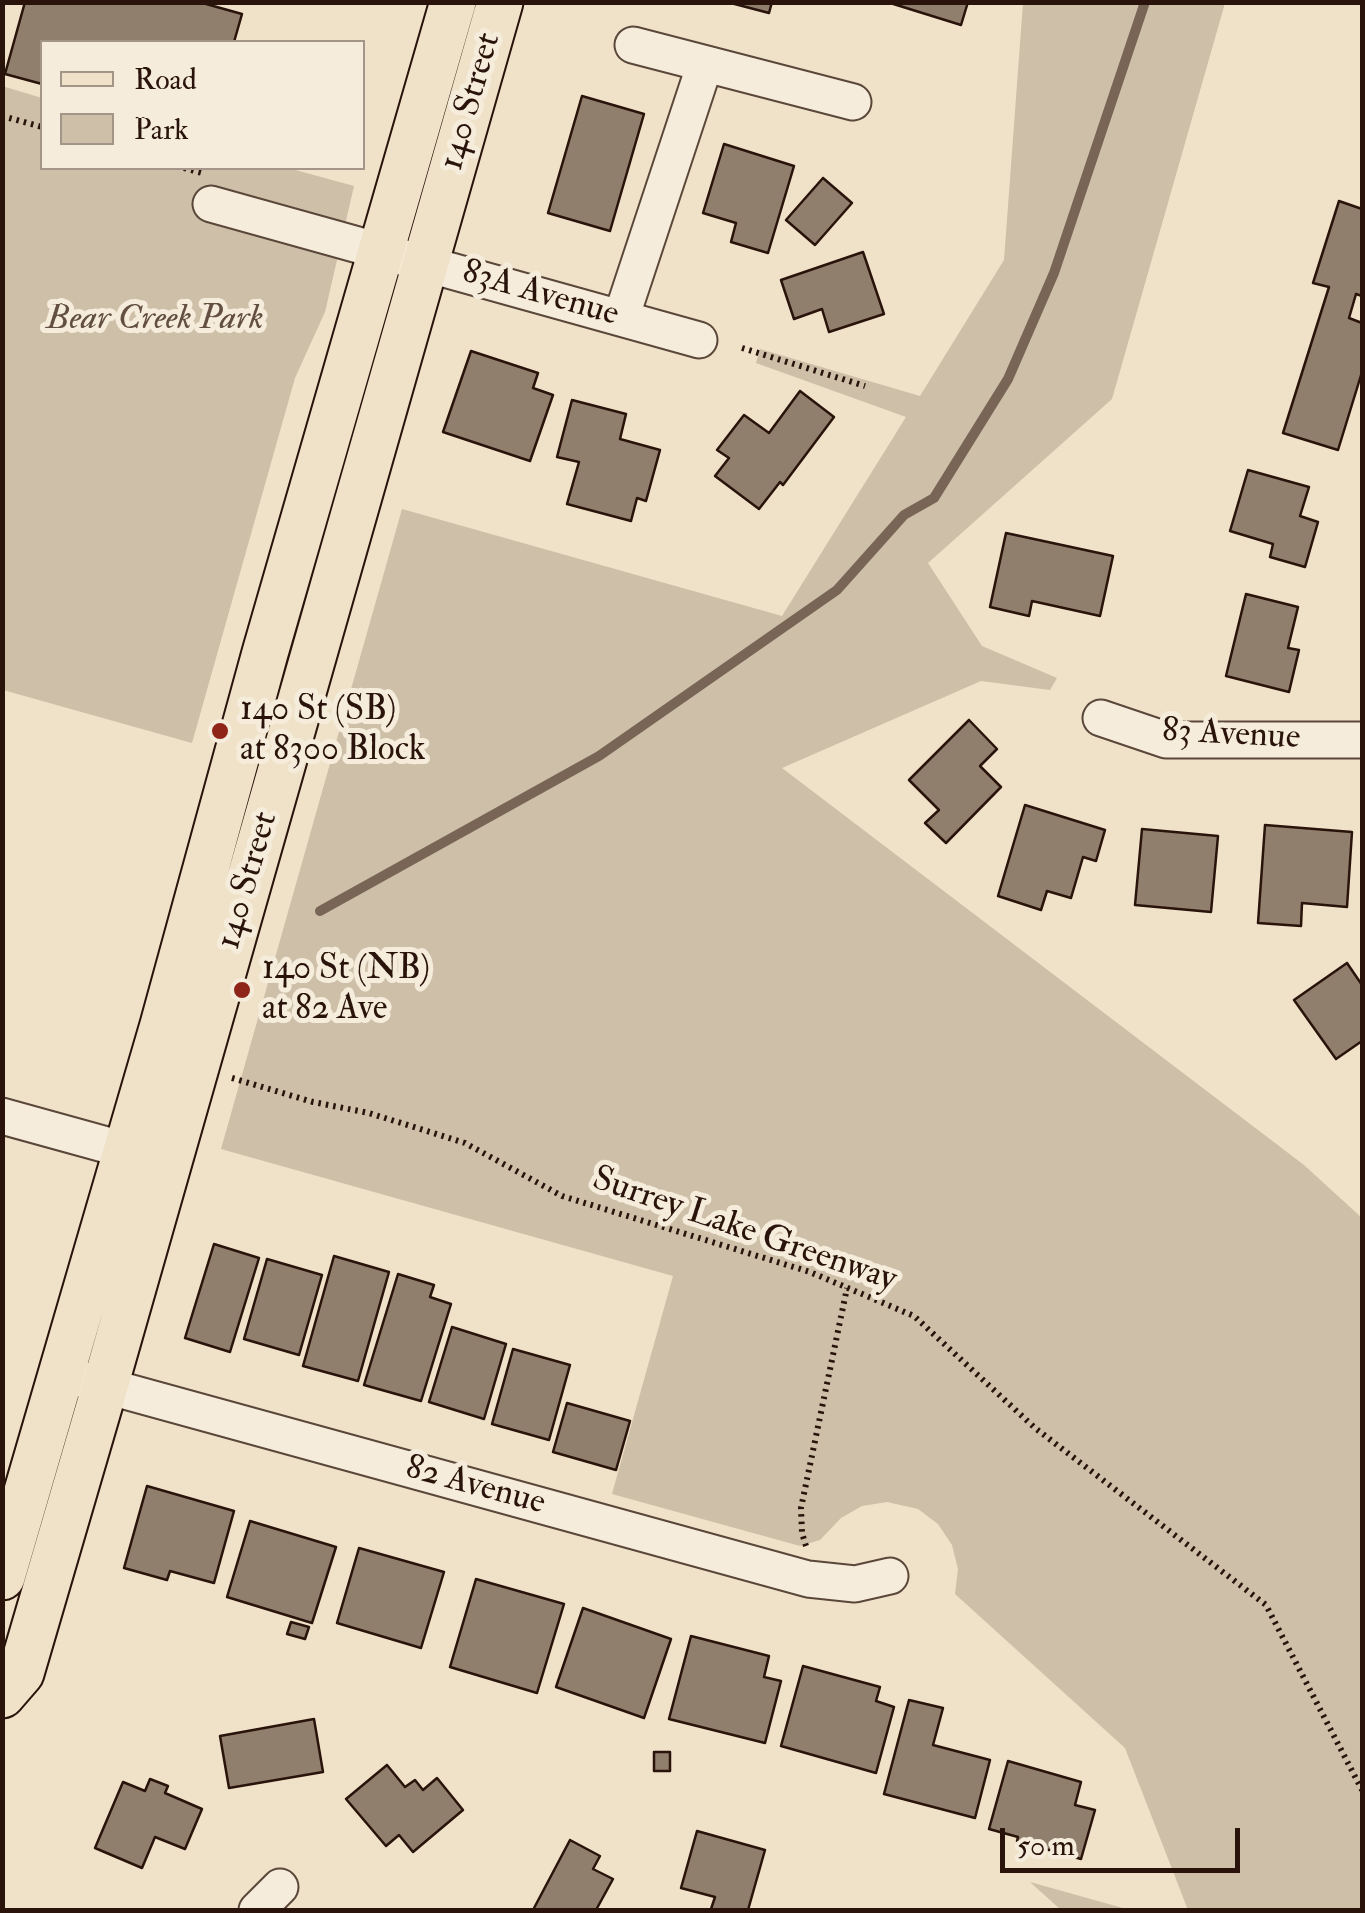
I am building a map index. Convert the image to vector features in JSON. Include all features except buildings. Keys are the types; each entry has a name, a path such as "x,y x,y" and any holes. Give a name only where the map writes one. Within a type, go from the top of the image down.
{"main road":[{"name":"140 Street","path":"2,1577 163,1026 260,671 452,2"},
{"name":"140 Street","path":"2,1695 21,1673 106,1386 500,2"}],"street":[{"path":"632,45 852,102"},
{"path":"622,318 705,64"},
{"name":"83A Avenue","path":"212,204 699,340"},
{"name":"83 Avenue","path":"1101,718 1166,740 1362,740"},
{"path":"2,1116 126,1150"},
{"name":"82 Avenue","path":"61,1374 808,1579 856,1584 890,1576"}],"path":[{"path":"2,116 40,126"},
{"path":"742,348 866,386"},
{"name":"Surrey Lake Greenway","path":"227,1076 465,1143 562,1196 810,1272 914,1316 1035,1428 1266,1605 1362,1790"},
{"path":"807,1549 801,1508 847,1288"}],"green space":[{"path":"1023,3 1225,3 1112,399 928,563 982,646 1057,678 1050,690 981,681 782,768 1304,1165 1362,1218 1362,1910 1188,1910 1125,1748 955,1594 958,1569 952,1545 938,1524 918,1509 887,1502 862,1506 841,1518 820,1540 800,1546 612,1494 673,1276 221,1149 402,509 782,616 906,417 756,363 760,349 920,396 1004,260"},
{"name":"Bear Creek Park","path":"2,86 40,97 40,170 295,170 354,186 325,312 295,378 192,743 3,690"},
{"path":"1030,1882 1130,1910 1061,1910"}],"waterway":[{"path":"320,911 599,756 837,590 904,515 934,498 1008,379 1054,273 1145,2"}],"place":[{"name":"140 St (SB) at 8300 Block","path":"220,731"},
{"name":"140 St (NB) at 82 Ave","path":"242,990"}]}
